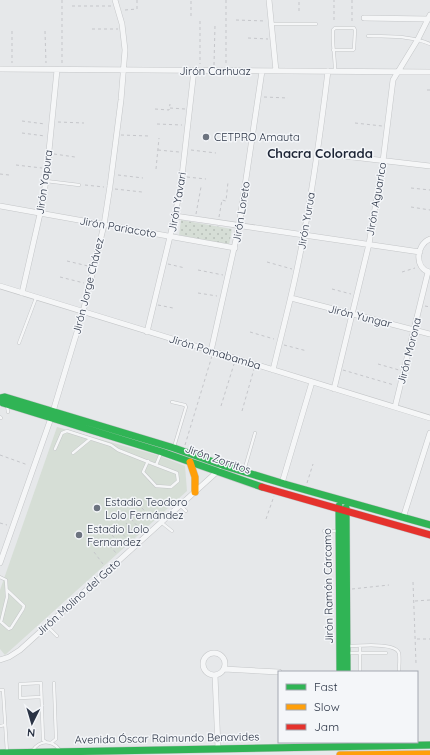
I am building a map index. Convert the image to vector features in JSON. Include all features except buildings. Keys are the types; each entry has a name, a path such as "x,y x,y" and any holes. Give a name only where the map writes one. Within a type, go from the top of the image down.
{"main road":[{"name":"Jirón Zorritos","path":"430,526 282,484 174,448 52,414 20,412 8,408 0,400 5,397 52,414 162,452 217,472 430,535"},
{"path":"190,462 195,477 195,492"},
{"name":"Jirón Ramón Cárcamo","path":"342,501 343,650 347,671"},
{"name":"Jirón Ramón Cárcamo","path":"340,671 343,650 346,590 339,531 342,510"},
{"path":"344,744 348,755"},
{"path":"344,744 341,755 430,754"},
{"name":"Avenida Óscar Raimundo Benavides","path":"3,753 344,744 430,745"}],"street":[{"name":"Jirón Jorge Chávez","path":"0,563 52,414 83,312 104,225 117,135 125,50 123,29 115,0"},
{"path":"269,0 276,71"},
{"path":"364,18 429,17"},
{"name":"Jirón Aguarico","path":"334,389 369,244 383,161 393,80 418,39 429,17"},
{"name":"Jirón Carhuaz","path":"0,69 430,72"},
{"name":"Jirón Yapura","path":"22,293 46,181 51,123 59,70"},
{"name":"Jirón Yavari","path":"147,332 175,216 182,176 194,70"},
{"name":"Jirón Loreto","path":"213,351 239,226 262,71"},
{"name":"Jirón Yurua","path":"273,370 291,298 304,235 318,153 328,71"},
{"path":"318,153 430,166"},
{"name":"Jirón Pariacoto","path":"0,206 235,248"},
{"path":"175,216 420,252"},
{"path":"429,272 420,266 419,260 422,244 430,239"},
{"name":"Jirón Morona","path":"396,407 429,272"},
{"name":"Jirón Pomabamba","path":"0,286 430,418"},
{"name":"Jirón Yungar","path":"291,298 430,334"},
{"path":"282,484 312,382"},
{"path":"403,518 430,433"},
{"name":"Jirón Molino del Gato","path":"0,660 14,654 47,626 225,466"},
{"path":"216,652 222,656 226,662 224,669 216,675 208,673 204,667 204,660 208,654 216,652"},
{"path":"224,669 278,672"},
{"path":"216,675 218,748"}],"lane":[{"path":"271,22 316,24"},
{"path":"333,50 354,49 354,28 335,28 333,30 333,50 335,54 336,71"},
{"path":"368,36 418,39 430,44"},
{"path":"46,181 78,185"},
{"path":"19,343 36,298"},
{"path":"172,402 185,405 186,407 174,448"},
{"path":"55,449 62,433 64,432 90,438 111,445 118,450 148,461 177,473 178,481 172,487 156,486 143,472 148,461"},
{"path":"244,472 255,433"},
{"path":"74,453 90,438"},
{"path":"156,465 162,452"},
{"path":"180,505 186,512"},
{"path":"162,523 172,531"},
{"path":"324,531 339,531"},
{"path":"0,577 6,580 7,590 1,622 9,629 24,610 24,606 7,590"},
{"path":"47,626 57,636"},
{"path":"343,650 360,646 387,646 395,648 399,654 399,671"},
{"path":"360,646 360,671"},
{"path":"343,650 360,653 386,653"},
{"path":"51,743 56,739 54,683"},
{"path":"41,697 20,698 20,684 41,684 43,740 46,742"},
{"path":"0,690 3,690 5,725 3,753"},
{"path":"0,726 5,725"},
{"path":"32,752 37,745 46,742 55,745 60,751"}],"path":[{"path":"59,70 62,0"},
{"path":"72,6 137,9 137,0"},
{"path":"191,0 191,16"},
{"path":"226,0 226,71"},
{"path":"299,0 299,11"},
{"path":"334,0 334,20"},
{"path":"352,0 352,21"},
{"path":"236,20 271,22"},
{"path":"200,21 200,70"},
{"path":"214,25 214,70"},
{"path":"92,29 123,29"},
{"path":"12,31 12,69"},
{"path":"45,31 46,70"},
{"path":"248,38 273,39"},
{"path":"259,97 288,98"},
{"path":"155,109 189,109"},
{"path":"22,121 51,123 84,122"},
{"path":"355,123 387,126"},
{"path":"157,124 188,125"},
{"path":"22,133 50,137"},
{"path":"117,135 149,136"},
{"path":"156,169 159,138"},
{"path":"158,150 216,153"},
{"path":"48,153 75,157"},
{"path":"16,165 47,168"},
{"path":"0,174 9,174"},
{"path":"112,174 143,178"},
{"path":"182,176 206,180"},
{"path":"218,222 222,200 226,201 228,182"},
{"path":"85,184 142,192"},
{"path":"196,219 201,187"},
{"path":"411,188 430,190"},
{"path":"411,207 430,210"},
{"path":"67,261 94,267"},
{"path":"267,262 297,270"},
{"path":"164,264 185,268"},
{"path":"402,272 420,266"},
{"path":"198,270 228,276"},
{"path":"60,277 90,284"},
{"path":"332,290 357,295"},
{"path":"198,293 224,298"},
{"path":"154,304 173,308"},
{"path":"250,332 307,351"},
{"path":"183,451 213,351"},
{"path":"221,406 235,358"},
{"path":"378,364 404,371"},
{"path":"242,411 256,365"},
{"path":"339,368 400,387"},
{"path":"0,455 34,467"},
{"path":"305,490 313,464"},
{"path":"266,519 276,490"},
{"path":"142,508 153,520"},
{"path":"131,519 141,530"},
{"path":"0,523 13,527"},
{"path":"126,523 136,535"},
{"path":"119,530 129,541"},
{"path":"112,535 122,547"},
{"path":"106,541 116,553"},
{"path":"94,552 104,564"},
{"path":"413,582 416,663"},
{"path":"346,590 389,585"},
{"path":"414,601 430,600"},
{"path":"415,639 430,639"}],"shaded area":[{"path":"181,220 232,229 229,245 179,235"},
{"name":"Estadio Lolo Fernandez","path":"57,427 160,456 185,466 187,491 5,655 0,649 0,590"}],"traffic: fast":[{"path":"0,398 5,397 174,448 225,466 288,485 430,525"},
{"path":"0,401 162,452 262,487"},
{"path":"339,506 340,671"},
{"path":"346,508 347,671"},
{"path":"0,753 430,745"}],"traffic: slow":[{"path":"190,462 195,477 195,492"},
{"path":"340,755 430,754"}],"traffic: jam":[{"path":"262,487 430,535"}],"place":[{"name":"CETPRO Amauta","path":"206,137"},
{"name":"Estadio Teodoro Lolo Fernández","path":"97,508"},
{"name":"Estadio Lolo Fernandez","path":"79,535"}],"district":[{"name":"Chacra Colorada","path":"320,153"}]}
